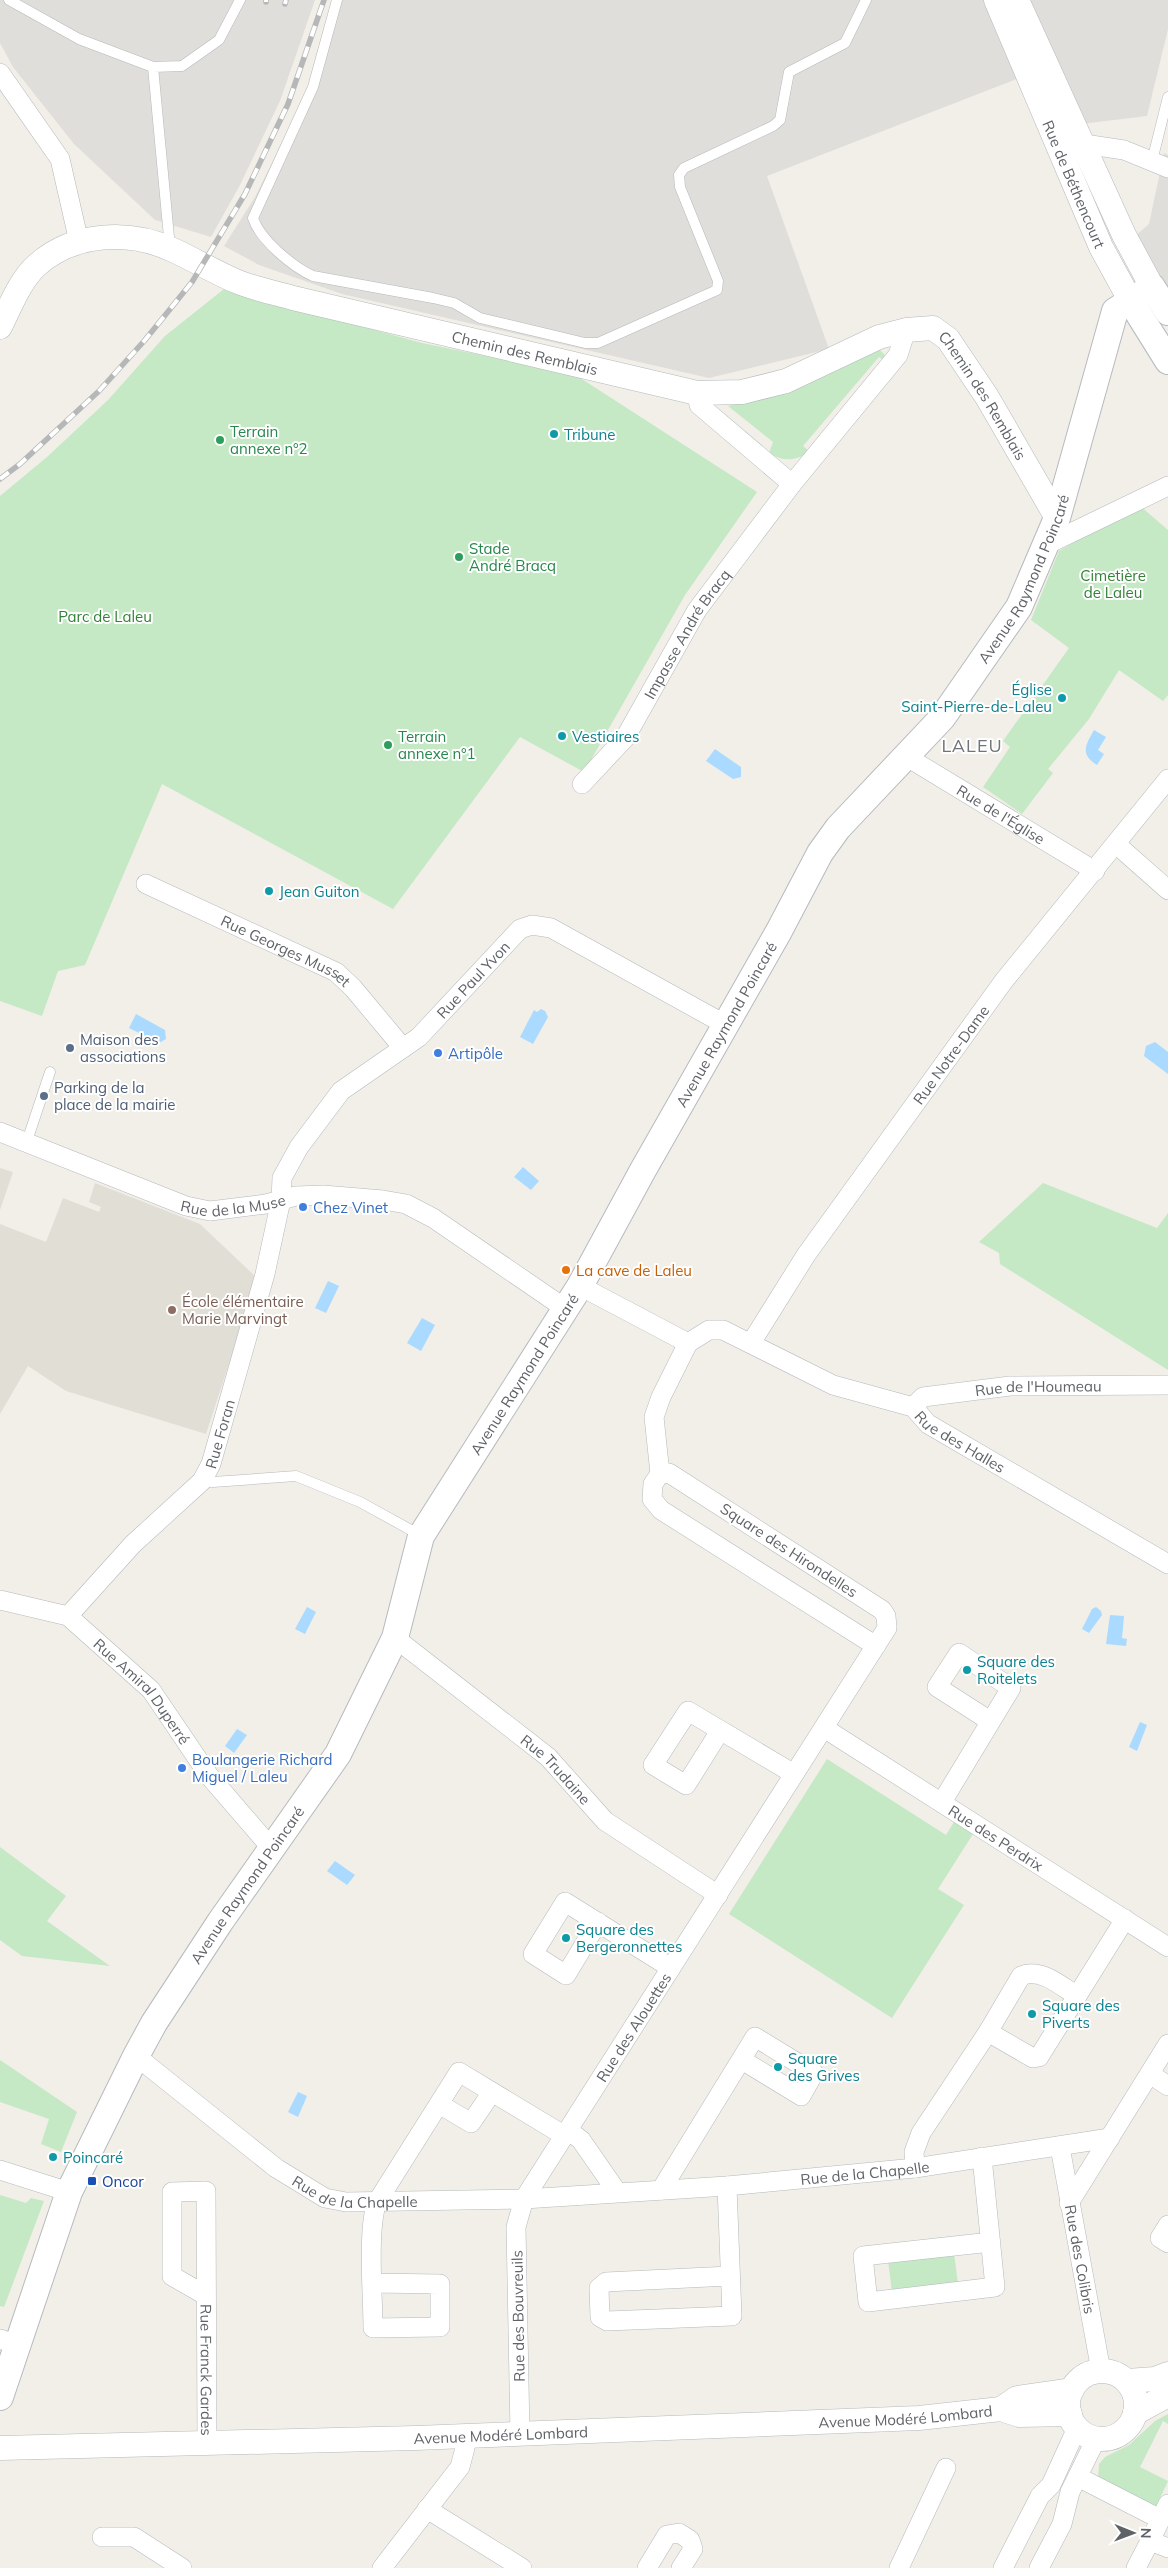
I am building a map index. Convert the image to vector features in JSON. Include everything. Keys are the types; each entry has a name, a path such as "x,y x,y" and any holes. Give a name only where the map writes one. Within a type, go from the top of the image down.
{"main road":[{"name":"Avenue Raymond Poincaré","path":"0,2398 9,2342 69,2192 154,2022 209,1939 273,1850 338,1754 395,1638 421,1536 580,1286 820,853 838,828 942,718 1019,607 1057,518 1106,336 1115,311 1152,287"},
{"name":"Rue de Béthencourt","path":"1152,287 1168,312"},
{"name":"Rue de Béthencourt","path":"1130,300 1168,361"}],"street":[{"name":"Rue de Béthencourt","path":"996,0 1100,247 1130,300"},
{"path":"1006,0 1076,159 1088,154 1124,150 1160,165"},
{"name":"Rue de Béthencourt","path":"1017,0 1124,235 1152,287"},
{"path":"0,73 60,159 79,242"},
{"name":"Chemin des Remblais","path":"0,327 22,286 36,266 56,252 79,242 109,236 141,239 170,249 241,283 293,298 696,393 742,392 786,381 879,337 906,330 933,328 948,339 987,397 1057,518"},
{"name":"Impasse André Bracq","path":"582,784 625,738 697,610 792,484 898,355 906,330"},
{"path":"696,393 699,405 792,484"},
{"path":"1046,546 1168,486"},
{"path":"1057,518 1085,527"},
{"name":"Rue de l'Église","path":"907,757 1095,871"},
{"name":"Rue Notre-Dame","path":"751,1343 806,1255 998,990 1168,779"},
{"path":"1116,844 1168,890"},
{"name":"Rue Georges Musset","path":"146,884 336,972 353,988 403,1048"},
{"name":"Rue Paul Yvon","path":"281,1200 282,1178 299,1147 336,1096 419,1037 520,929 532,925 551,928 726,1025"},
{"name":"Rue de la Muse","path":"0,1132 194,1208 210,1211 240,1208 296,1196 323,1195 406,1204 433,1218 566,1309"},
{"name":"Rue Foran","path":"68,1616 133,1544 202,1481 211,1464 265,1274 281,1200"},
{"path":"580,1286 688,1343 661,1397 654,1417 660,1474 653,1484 652,1499 661,1510 876,1646"},
{"name":"Rue des Halles","path":"688,1343 709,1330 718,1329 730,1332 833,1385 912,1407 928,1424 1168,1564"},
{"name":"Rue de l'Houmeau","path":"912,1407 923,1397 1010,1386 1168,1385"},
{"name":"Square des Hirondelles","path":"660,1474 670,1473 882,1610 886,1616 887,1628 824,1728"},
{"name":"Rue Amiral Duperré","path":"0,1600 68,1616 152,1690 210,1777 273,1850"},
{"name":"Rue Trudaine","path":"395,1638 548,1757 605,1821 718,1895"},
{"path":"942,1802 990,1721"},
{"name":"Rue des Alouettes","path":"524,2199 824,1728"},
{"name":"Rue des Perdrix","path":"824,1728 1168,1947"},
{"path":"720,1731 794,1774"},
{"path":"988,2032 1033,2058 1038,2057 1125,1919"},
{"path":"598,1922 671,1968"},
{"path":"915,2168 914,2152 921,2133 988,2032 1021,1976 1030,1972 1040,1974 1077,1996"},
{"path":"1070,2204 1168,2044"},
{"name":"Rue de la Chapelle","path":"136,2056 276,2168 325,2198 346,2202 524,2199 727,2186 915,2168 1110,2138"},
{"path":"661,2190 742,2060"},
{"path":"373,2283 373,2213 377,2202 460,2072 492,2092 581,2140 617,2192"},
{"path":"1150,2074 1168,2086"},
{"path":"440,2104 470,2124 492,2092"},
{"name":"Rue des Colibris","path":"1060,2146 1101,2371"},
{"path":"982,2157 995,2287 868,2302 862,2256 990,2242"},
{"path":"0,2170 69,2192"},
{"path":"727,2186 732,2316 607,2321 600,2317 599,2288 606,2282 730,2276"},
{"name":"Rue Franck Gardes","path":"205,2295 172,2276 172,2192 206,2192 207,2444"},
{"name":"Rue des Bouvreuils","path":"520,2434 516,2226 524,2199"},
{"path":"1168,2225 1160,2238 1168,2243"},
{"path":"1039,2568 1062,2524 1070,2492 1078,2477 1081,2427 1068,2401 1072,2390 1084,2376 1101,2371 1111,2372 1127,2381 1134,2391 1136,2414 1132,2423 1121,2434 1106,2439 1081,2427"},
{"path":"1127,2381 1155,2379 1168,2374"},
{"name":"Avenue Modéré Lombard","path":"1001,2409 1017,2398 1072,2390"},
{"path":"1136,2414 1168,2395"},
{"name":"Avenue Modéré Lombard","path":"0,2448 207,2444 520,2434 910,2418 1001,2409 1019,2415 1081,2427"},
{"path":"1003,2568 1040,2496 1051,2485 1081,2427"},
{"path":"382,2568 460,2467 465,2448 465,2436"},
{"path":"899,2568 946,2468"},
{"path":"1078,2477 1164,2512 1136,2568"},
{"path":"427,2509 522,2568"},
{"path":"646,2568 667,2535 679,2533 690,2540 693,2549 681,2568"},
{"path":"102,2537 134,2538 182,2568"},
{"path":"1150,2541 1168,2548"}],"lane":[{"path":"9,0 78,39 153,68 182,66 219,40 240,0"},
{"path":"336,0 313,87 253,218 256,227 295,268 312,276 433,298 454,304 480,318 585,343 598,342 718,290 718,282 680,187 679,175 684,168 773,126 780,120 789,72 845,43 866,0"},
{"path":"153,68 170,249"},
{"path":"1160,165 1168,97"},
{"path":"27,1141 50,1072"},
{"path":"202,1481 213,1482 296,1476 360,1502 421,1536"}],"shaded area":[{"path":"0,0 315,0 280,101 240,185 211,237 155,220 74,144 13,67 0,43"},
{"path":"340,0 1168,0 1168,29 1147,116 1081,124 1053,65 767,176 829,349 709,378 342,294 259,265 224,246 255,197 299,108 335,18"},
{"path":"1164,153 1168,155 1168,299 1134,237 1149,224"},
{"path":"0,1168 13,1172 0,1210"},
{"name":"École élémentaire Marie Marvingt","path":"95,1183 200,1224 257,1278 206,1434 66,1391 28,1366 0,1414 0,1224 46,1242 63,1198 99,1212 101,1207 89,1202"}],"green space":[{"name":"Stade André Bracq","path":"224,289 422,343 574,374 757,492 685,595 584,772 520,737 393,909 162,784 85,965 58,971 42,1016 0,1001 0,496 47,457 108,400 165,336"},
{"path":"877,347 885,355 884,360 879,357 803,446 810,452 794,459 780,458 769,453 773,442 728,406 785,390"},
{"name":"Cimetière de Laleu","path":"1139,505 1168,530 1168,695 1163,701 1119,670 1089,719 1048,769 1053,773 1022,814 983,787 1010,747 1003,741 1069,648 1031,620 1059,551"},
{"path":"1043,1183 1157,1228 1168,1213 1168,1370 1000,1264 999,1253 979,1242"},
{"path":"827,1759 946,1835 954,1822 973,1834 938,1889 964,1905 892,2018 729,1914"},
{"path":"0,1847 66,1896 47,1921 110,1966 22,1956 0,1940"},
{"path":"0,2060 77,2112 61,2152 41,2144 49,2119 0,2102"},
{"path":"0,2195 26,2203 31,2198 44,2201 4,2307 0,2306"},
{"path":"954,2253 958,2284 892,2292 888,2260"},
{"path":"1168,2414 1168,2424 1163,2421 1140,2467 1168,2481 1155,2509 1098,2480 1099,2464 1105,2457 1129,2445 1155,2421"}],"water":[{"path":"1094,730 1106,737 1098,750 1104,754 1097,765 1086,753 1088,741"},
{"path":"715,749 741,767 741,777 733,779 706,761"},
{"path":"541,1009 545,1011 548,1017 533,1044 520,1037 534,1010 537,1012"},
{"path":"136,1014 165,1030 166,1039 159,1043 129,1028"},
{"path":"1155,1042 1168,1052 1168,1074 1144,1056 1146,1046"},
{"path":"523,1167 539,1181 531,1190 514,1177"},
{"path":"328,1281 339,1286 326,1313 315,1308"},
{"path":"422,1318 435,1325 421,1351 407,1343"},
{"path":"307,1607 316,1612 305,1634 295,1629"},
{"path":"1096,1607 1101,1611 1102,1615 1089,1633 1082,1629 1092,1609"},
{"path":"1110,1615 1124,1616 1122,1638 1127,1639 1126,1646 1106,1644"},
{"path":"1140,1722 1147,1725 1137,1751 1129,1747"},
{"path":"237,1729 247,1735 234,1753 225,1746"},
{"path":"335,1861 355,1875 347,1885 327,1871"},
{"path":"298,2092 307,2096 298,2117 288,2112"}],"railway":[{"path":"285,4 286,0"},
{"path":"0,479 20,464 99,391 145,340 192,282 245,194 288,104 324,0"}],"place":[{"name":"Tribune","path":"554,434"},
{"name":"Terrain annexe n°2","path":"220,440"},
{"name":"Stade André Bracq","path":"459,557"},
{"name":"Église Saint-Pierre-de-Laleu","path":"1062,698"},
{"name":"Vestiaires","path":"562,736"},
{"name":"Terrain annexe n°1","path":"388,745"},
{"name":"Jean Guiton","path":"269,891"},
{"name":"Maison des associations","path":"70,1048"},
{"name":"Artipôle","path":"438,1053"},
{"name":"Parking de la place de la mairie","path":"44,1096"},
{"name":"Chez Vinet","path":"303,1207"},
{"name":"La cave de Laleu","path":"566,1270"},
{"name":"École élémentaire Marie Marvingt","path":"172,1310"},
{"name":"Square des Roitelets","path":"967,1670"},
{"name":"Boulangerie Richard Miguel / Laleu","path":"182,1768"},
{"name":"Square des Bergeronnettes","path":"566,1938"},
{"name":"Square des Piverts","path":"1032,2014"},
{"name":"Square des Grives","path":"778,2067"},
{"name":"Poincaré","path":"53,2157"},
{"name":"Oncor","path":"92,2181"}],"district":[{"name":"LALEU","path":"972,745"}],"park label":[{"name":"Parc de Laleu","path":"105,616"}]}
